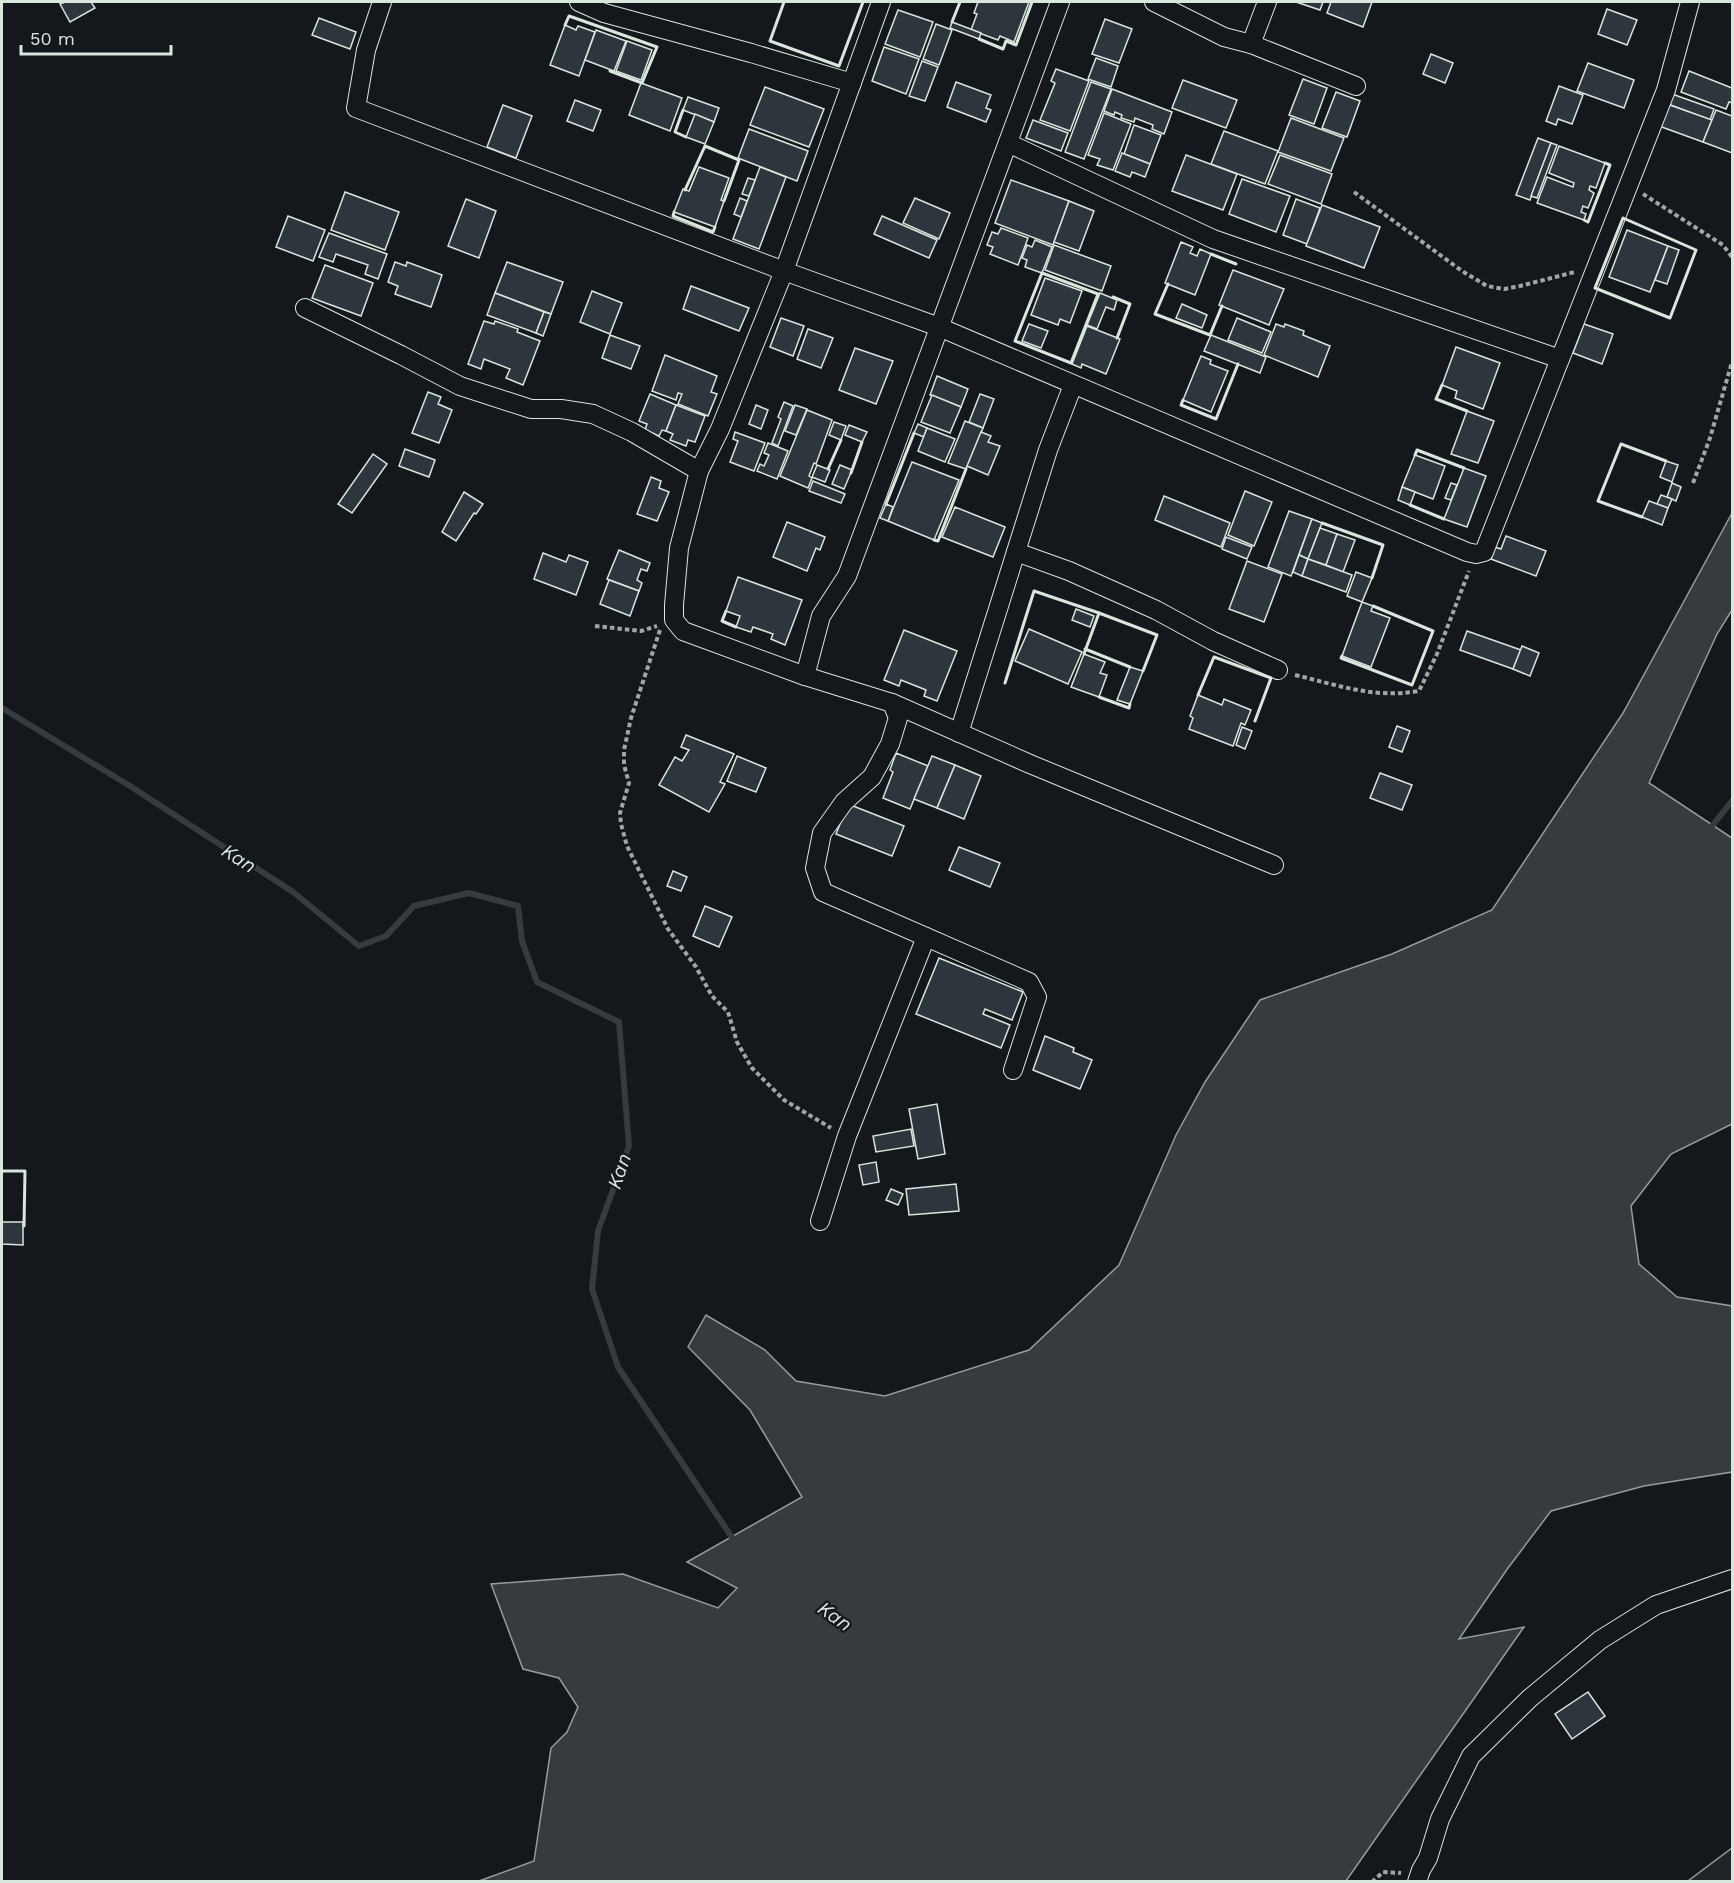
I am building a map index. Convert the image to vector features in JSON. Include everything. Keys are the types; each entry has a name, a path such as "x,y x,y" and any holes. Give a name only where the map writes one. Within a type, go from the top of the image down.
{"street":[{"path":"382,2 366,50 356,108 784,271 939,327 1476,554 1484,552 1666,90 1690,2"},
{"path":"579,2 604,13 852,83"},
{"path":"881,2 784,271 720,429 699,471 679,548 674,620 683,631 805,676 892,703 1274,865"},
{"path":"805,676 820,616 847,576 1060,2"},
{"path":"1154,2 1224,37 1251,44 1356,86"},
{"path":"1251,44 1268,2"},
{"path":"1008,143 1213,239 1560,359"},
{"path":"305,308 460,386 531,409 561,409 593,414 632,432 699,471"},
{"path":"959,733 1048,450 1073,385"},
{"path":"1016,552 1069,571 1156,610 1214,641 1278,670"},
{"path":"892,703 898,718 890,744 872,777 844,802 822,833 815,867 824,892 1029,982 1037,997 1013,1070"},
{"path":"820,1221 847,1136 926,937"},
{"path":"1419,1876 1428,1858 1440,1819 1471,1756 1530,1698 1600,1640 1656,1605 1732,1579"}],"path":[{"path":"1628,185 1723,245 1732,257"},
{"path":"1354,192 1462,272 1487,286 1504,289 1596,267"},
{"path":"1694,483 1732,362"},
{"path":"1278,670 1358,691 1396,695 1419,691 1437,654 1476,554"},
{"path":"595,626 641,631 662,624 631,718 624,750 624,765 629,783 620,813 627,846 668,929 696,967 712,996 728,1012 738,1042 752,1068 784,1100 847,1136"},
{"path":"1372,1881 1383,1872 1419,1876"}],"shaded area":[{"path":"1732,1848 1732,1881 1688,1881"}],"water":[{"path":"1732,513 1732,610 1717,634 1649,783 1732,838 1732,1124 1671,1154 1631,1206 1639,1264 1677,1297 1732,1306 1732,1472 1644,1486 1551,1511 1459,1639 1524,1627 1346,1881 479,1881 534,1861 551,1748 567,1732 578,1707 559,1678 523,1669 491,1584 623,1574 718,1608 737,1588 687,1562 802,1497 750,1410 688,1347 706,1315 765,1350 796,1381 885,1396 1029,1350 1119,1265 1176,1135 1205,1082 1260,1000 1392,954 1492,910 1623,713"}],"building":[{"path":"91,2 95,8 70,22 60,4"},
{"path":"978,2 1029,2 1014,42 1000,36 998,40 971,30 977,14 974,13"},
{"path":"1296,2 1323,2 1320,10"},
{"path":"1331,2 1372,2 1363,27 1327,13"},
{"path":"1607,9 1637,20 1627,45 1598,34"},
{"path":"898,10 933,22 920,57 885,44"},
{"path":"319,18 356,32 350,49 312,35"},
{"path":"1105,19 1132,29 1119,63 1092,54"},
{"path":"952,22 981,33 979,39 950,28"},
{"path":"936,24 952,30 939,65 923,59"},
{"path":"565,25 576,30 578,26 595,32 579,76 550,65"},
{"path":"596,30 626,41 614,71 585,60"},
{"path":"627,41 652,50 641,80 616,71"},
{"path":"884,47 919,59 906,94 872,81"},
{"path":"1431,54 1453,63 1445,83 1423,74"},
{"path":"1096,58 1118,66 1111,87 1088,79"},
{"path":"922,61 938,67 925,101 909,96"},
{"path":"1588,63 1634,80 1624,108 1577,91"},
{"path":"1056,69 1089,81 1070,131 1040,120 1055,83 1051,81"},
{"path":"1689,71 1732,88 1732,103 1729,102 1726,109 1681,92"},
{"path":"1303,79 1327,88 1314,124 1289,115"},
{"path":"1183,80 1237,100 1226,128 1172,108"},
{"path":"956,82 991,95 986,108 991,110 986,122 947,107"},
{"path":"1091,82 1111,89 1084,159 1065,152"},
{"path":"641,83 682,98 670,131 629,115"},
{"path":"1559,86 1583,95 1572,124 1558,119 1556,125 1546,121"},
{"path":"765,87 824,109 809,147 750,125"},
{"path":"1112,89 1172,112 1164,134 1152,129 1153,125 1135,118 1134,122 1121,118 1122,115 1115,112 1114,115 1104,111"},
{"path":"1336,92 1360,101 1347,137 1322,128"},
{"path":"1672,94 1714,109 1710,120 1668,104"},
{"path":"688,97 719,108 714,122 683,110"},
{"path":"575,100 601,110 593,131 567,121"},
{"path":"1667,104 1712,120 1703,142 1659,126"},
{"path":"503,105 532,116 516,158 487,147"},
{"path":"1716,110 1732,116 1732,153 1703,142"},
{"path":"1104,113 1131,124 1113,170 1097,165 1100,159 1088,155"},
{"path":"695,114 714,122 705,144 686,137"},
{"path":"1291,118 1344,138 1331,171 1278,152"},
{"path":"1033,120 1068,133 1061,151 1026,138"},
{"path":"1134,125 1161,135 1150,164 1124,154"},
{"path":"749,129 808,151 797,181 738,158"},
{"path":"1224,131 1278,151 1265,184 1211,164"},
{"path":"1538,138 1551,143 1530,200 1516,195"},
{"path":"1551,143 1557,145 1537,198 1531,196"},
{"path":"1559,146 1605,163 1596,188 1590,186 1589,190 1594,193 1588,208 1583,206 1581,212 1586,214 1584,220 1537,203 1547,177 1573,187 1574,183 1549,173"},
{"path":"1122,153 1150,164 1145,177 1132,172 1130,177 1115,171"},
{"path":"1186,155 1237,174 1223,210 1172,191"},
{"path":"1280,155 1332,174 1321,204 1268,184"},
{"path":"699,167 729,178 715,227 674,212 683,189 689,191"},
{"path":"760,167 786,177 759,249 733,239"},
{"path":"748,178 755,180 749,196 742,194"},
{"path":"1242,179 1290,196 1276,232 1229,214"},
{"path":"1011,180 1069,201 1053,245 995,223"},
{"path":"345,192 399,212 385,250 331,230"},
{"path":"740,198 747,201 741,217 734,214"},
{"path":"915,198 950,213 939,239 903,223"},
{"path":"466,199 496,211 479,258 448,246"},
{"path":"1296,199 1320,208 1307,244 1283,235"},
{"path":"1069,201 1094,211 1079,251 1054,242"},
{"path":"1322,205 1380,227 1364,268 1306,246"},
{"path":"288,216 325,230 313,261 276,247"},
{"path":"882,216 937,240 929,258 874,234"},
{"path":"1001,228 1028,238 1018,265 990,254 993,247 987,245 992,232 998,234"},
{"path":"1627,230 1668,246 1650,292 1609,277"},
{"path":"329,233 387,254 378,279 365,274 368,265 336,254 333,262 319,257"},
{"path":"1035,240 1052,247 1042,273 1025,267 1027,260 1022,258 1027,245 1032,247"},
{"path":"1181,242 1193,247 1190,253 1197,256 1200,249 1211,254 1195,295 1165,283"},
{"path":"1054,245 1111,266 1102,291 1045,270"},
{"path":"1668,246 1679,250 1667,284 1655,280"},
{"path":"395,262 406,266 407,262 442,275 431,307 395,294 398,286 388,282"},
{"path":"507,262 563,282 551,314 495,293"},
{"path":"325,265 373,283 361,316 312,298"},
{"path":"1233,270 1284,289 1269,325 1219,305"},
{"path":"1045,278 1082,291 1070,323 1060,319 1058,325 1031,315"},
{"path":"691,286 749,308 739,331 683,309"},
{"path":"592,291 622,303 610,334 580,322"},
{"path":"495,293 544,312 536,333 487,315"},
{"path":"1100,293 1117,300 1114,310 1106,307 1097,329 1087,325"},
{"path":"1182,304 1207,315 1202,328 1176,318"},
{"path":"544,312 551,314 543,336 536,333"},
{"path":"781,318 804,326 793,356 770,347"},
{"path":"1237,318 1271,332 1262,353 1228,340"},
{"path":"484,321 494,324 495,321 518,329 517,332 540,341 523,385 506,378 510,369 484,359 481,369 468,364"},
{"path":"1029,324 1048,331 1041,348 1022,341"},
{"path":"1276,324 1284,327 1285,324 1304,331 1303,335 1330,346 1318,377 1264,355"},
{"path":"1584,324 1613,334 1602,364 1573,353"},
{"path":"1087,326 1120,339 1106,374 1082,364 1081,368 1072,364"},
{"path":"808,329 833,338 821,368 797,359"},
{"path":"610,335 640,346 631,369 602,358"},
{"path":"1211,335 1266,357 1260,373 1204,351"},
{"path":"1456,347 1500,363 1483,409 1455,398 1457,391 1442,385"},
{"path":"855,348 893,361 876,404 839,390"},
{"path":"665,355 717,376 711,392 717,394 708,416 678,404 682,394 678,393 676,400 652,391"},
{"path":"1201,356 1211,360 1210,364 1228,371 1211,412 1183,400"},
{"path":"937,376 968,389 961,407 930,395"},
{"path":"428,392 441,397 438,404 452,410 439,443 412,433"},
{"path":"650,394 676,405 666,431 662,430 659,436 645,430 647,424 639,421"},
{"path":"980,394 994,399 983,428 969,422"},
{"path":"932,395 961,407 950,433 921,422"},
{"path":"784,402 793,406 778,446 772,443 781,419 778,417"},
{"path":"676,405 705,416 695,442 688,440 686,446 670,440 673,434 666,431"},
{"path":"756,405 768,410 761,429 749,424"},
{"path":"795,405 807,409 796,435 785,431"},
{"path":"807,410 832,420 816,464 814,463 809,476 812,478 808,488 780,476"},
{"path":"1467,411 1494,421 1478,463 1451,454"},
{"path":"965,421 983,428 966,469 948,463"},
{"path":"834,422 846,426 841,440 829,435"},
{"path":"918,424 927,428 924,437 914,433"},
{"path":"849,425 867,432 862,442 845,435"},
{"path":"927,428 955,439 945,462 918,451"},
{"path":"735,432 765,443 754,471 730,462 738,441 733,439"},
{"path":"981,432 991,436 988,442 1000,446 988,475 967,466"},
{"path":"768,443 788,451 777,479 757,471 760,464 764,466 769,455 764,453"},
{"path":"405,449 435,460 429,477 399,466"},
{"path":"373,454 387,464 352,513 338,504"},
{"path":"1415,455 1445,466 1433,499 1402,487"},
{"path":"1666,461 1678,465 1672,482 1660,477"},
{"path":"912,462 959,480 934,540 888,521"},
{"path":"817,465 830,470 825,482 812,477"},
{"path":"840,465 852,470 844,489 832,484"},
{"path":"1464,468 1486,476 1467,527 1444,519"},
{"path":"651,477 661,481 659,488 669,492 657,521 637,514"},
{"path":"813,481 845,494 841,503 809,491"},
{"path":"1451,483 1457,485 1451,500 1445,498"},
{"path":"1672,483 1681,487 1676,501 1667,497"},
{"path":"1402,487 1415,492 1410,505 1398,500"},
{"path":"1245,491 1272,502 1254,546 1228,535"},
{"path":"464,492 483,504 476,514 474,513 456,541 442,532"},
{"path":"1661,495 1672,499 1668,508 1657,504"},
{"path":"1164,496 1230,523 1221,547 1155,520"},
{"path":"1649,501 1668,508 1662,525 1642,517"},
{"path":"886,504 893,507 888,521 880,518"},
{"path":"955,507 1005,527 993,557 942,537"},
{"path":"1289,511 1312,519 1291,576 1268,567"},
{"path":"1312,519 1322,523 1308,559 1299,555"},
{"path":"787,522 825,537 820,550 816,548 807,571 773,557"},
{"path":"1320,528 1337,534 1326,565 1308,559"},
{"path":"1337,534 1355,540 1343,572 1326,565"},
{"path":"1506,536 1546,551 1536,576 1491,559 1495,547 1501,549"},
{"path":"1226,537 1252,547 1247,559 1222,549"},
{"path":"619,550 650,563 647,571 641,569 637,580 642,583 639,591 607,579"},
{"path":"543,553 566,562 569,555 588,562 576,595 534,579"},
{"path":"1299,555 1308,559 1302,576 1293,572"},
{"path":"1308,559 1352,575 1346,592 1302,576"},
{"path":"1247,561 1282,574 1264,622 1229,609"},
{"path":"1356,572 1372,578 1362,602 1347,596"},
{"path":"738,577 802,600 785,645 771,639 773,634 753,627 751,632 736,627 740,616 726,611"},
{"path":"609,580 639,591 630,616 600,604"},
{"path":"1362,602 1373,606 1371,611 1390,618 1371,667 1342,656"},
{"path":"1076,609 1094,616 1090,627 1072,620"},
{"path":"1029,629 1082,652 1068,684 1015,661"},
{"path":"904,630 957,651 937,701 924,696 926,690 901,680 899,686 884,680"},
{"path":"1467,631 1521,650 1513,669 1460,650"},
{"path":"1522,646 1539,653 1530,676 1513,669"},
{"path":"1084,654 1105,662 1100,673 1107,675 1099,697 1071,687"},
{"path":"1130,667 1143,671 1130,704 1117,700"},
{"path":"1198,695 1222,705 1224,699 1251,710 1245,725 1241,723 1233,746 1189,729 1193,718 1190,716"},
{"path":"1397,726 1410,731 1402,752 1389,747"},
{"path":"1242,727 1252,731 1245,749 1236,745"},
{"path":"686,735 734,754 720,782 725,784 709,812 659,785 675,757 682,761 689,750 681,747"},
{"path":"896,753 928,766 910,809 883,798 893,772 890,770"},
{"path":"737,756 766,768 756,792 727,781"},
{"path":"932,756 955,765 937,808 914,799"},
{"path":"955,765 981,776 964,819 937,808"},
{"path":"1380,773 1412,785 1402,810 1370,798"},
{"path":"848,804 904,826 892,856 836,834"},
{"path":"959,847 1000,863 990,887 949,870"},
{"path":"673,871 687,877 681,891 667,886"},
{"path":"705,906 732,917 719,947 693,936"},
{"path":"939,958 1023,992 1012,1020 985,1009 983,1014 1010,1025 1001,1048 916,1014"},
{"path":"1045,1036 1074,1048 1073,1052 1092,1060 1080,1089 1033,1070"},
{"path":"937,1104 945,1154 918,1159 909,1109"},
{"path":"911,1129 914,1146 876,1152 873,1136"},
{"path":"876,1162 879,1182 863,1185 859,1165"},
{"path":"956,1184 959,1211 909,1215 906,1189"},
{"path":"891,1189 903,1194 898,1205 886,1200"},
{"path":"2,1222 23,1222 23,1245 2,1244"},
{"path":"1588,1692 1605,1716 1572,1739 1555,1714"}],"waterway":[{"name":"Kan","path":"2,708 130,786 293,892 359,946 386,936 414,906 469,893 518,906 522,941 537,982 619,1022 629,1146 598,1231 592,1289 618,1367 735,1542"},
{"path":"1708,831 1732,801"}],"wall":[{"path":"784,2 770,41 839,66 863,2"},
{"path":"952,22 960,2"},
{"path":"979,39 1003,49 1006,41 1016,45 1032,2"},
{"path":"565,25 569,16 657,47 642,83 610,71"},
{"path":"683,110 675,132 686,137"},
{"path":"685,190 705,146 739,160 724,201"},
{"path":"1584,220 1588,222 1610,165 1605,163"},
{"path":"674,212 673,216 713,232 715,227"},
{"path":"1623,218 1696,250 1670,318 1595,288 1623,218"},
{"path":"1211,254 1236,264"},
{"path":"1042,273 1098,294 1071,363 1015,341 1042,273"},
{"path":"1168,284 1155,314 1210,335 1222,306"},
{"path":"1113,297 1130,304 1117,338"},
{"path":"1183,400 1181,405 1216,419 1238,364"},
{"path":"1442,385 1436,399 1467,411"},
{"path":"886,504 914,433"},
{"path":"828,469 841,440"},
{"path":"851,473 862,442"},
{"path":"1642,517 1598,501 1621,444 1666,461"},
{"path":"1415,455 1417,450 1464,468"},
{"path":"934,540 938,541 966,469"},
{"path":"1410,505 1444,519"},
{"path":"1322,523 1383,545 1372,578"},
{"path":"1005,683 1034,591 1099,613"},
{"path":"1342,656 1341,658 1412,685 1433,631 1373,606"},
{"path":"726,611 722,621 736,627"},
{"path":"1084,654 1099,613 1157,635 1143,671"},
{"path":"1085,649 1130,667"},
{"path":"1198,695 1214,657 1271,678 1255,721"},
{"path":"1099,697 1129,708 1130,704"},
{"path":"2,1171 25,1171 24,1226"}]}
